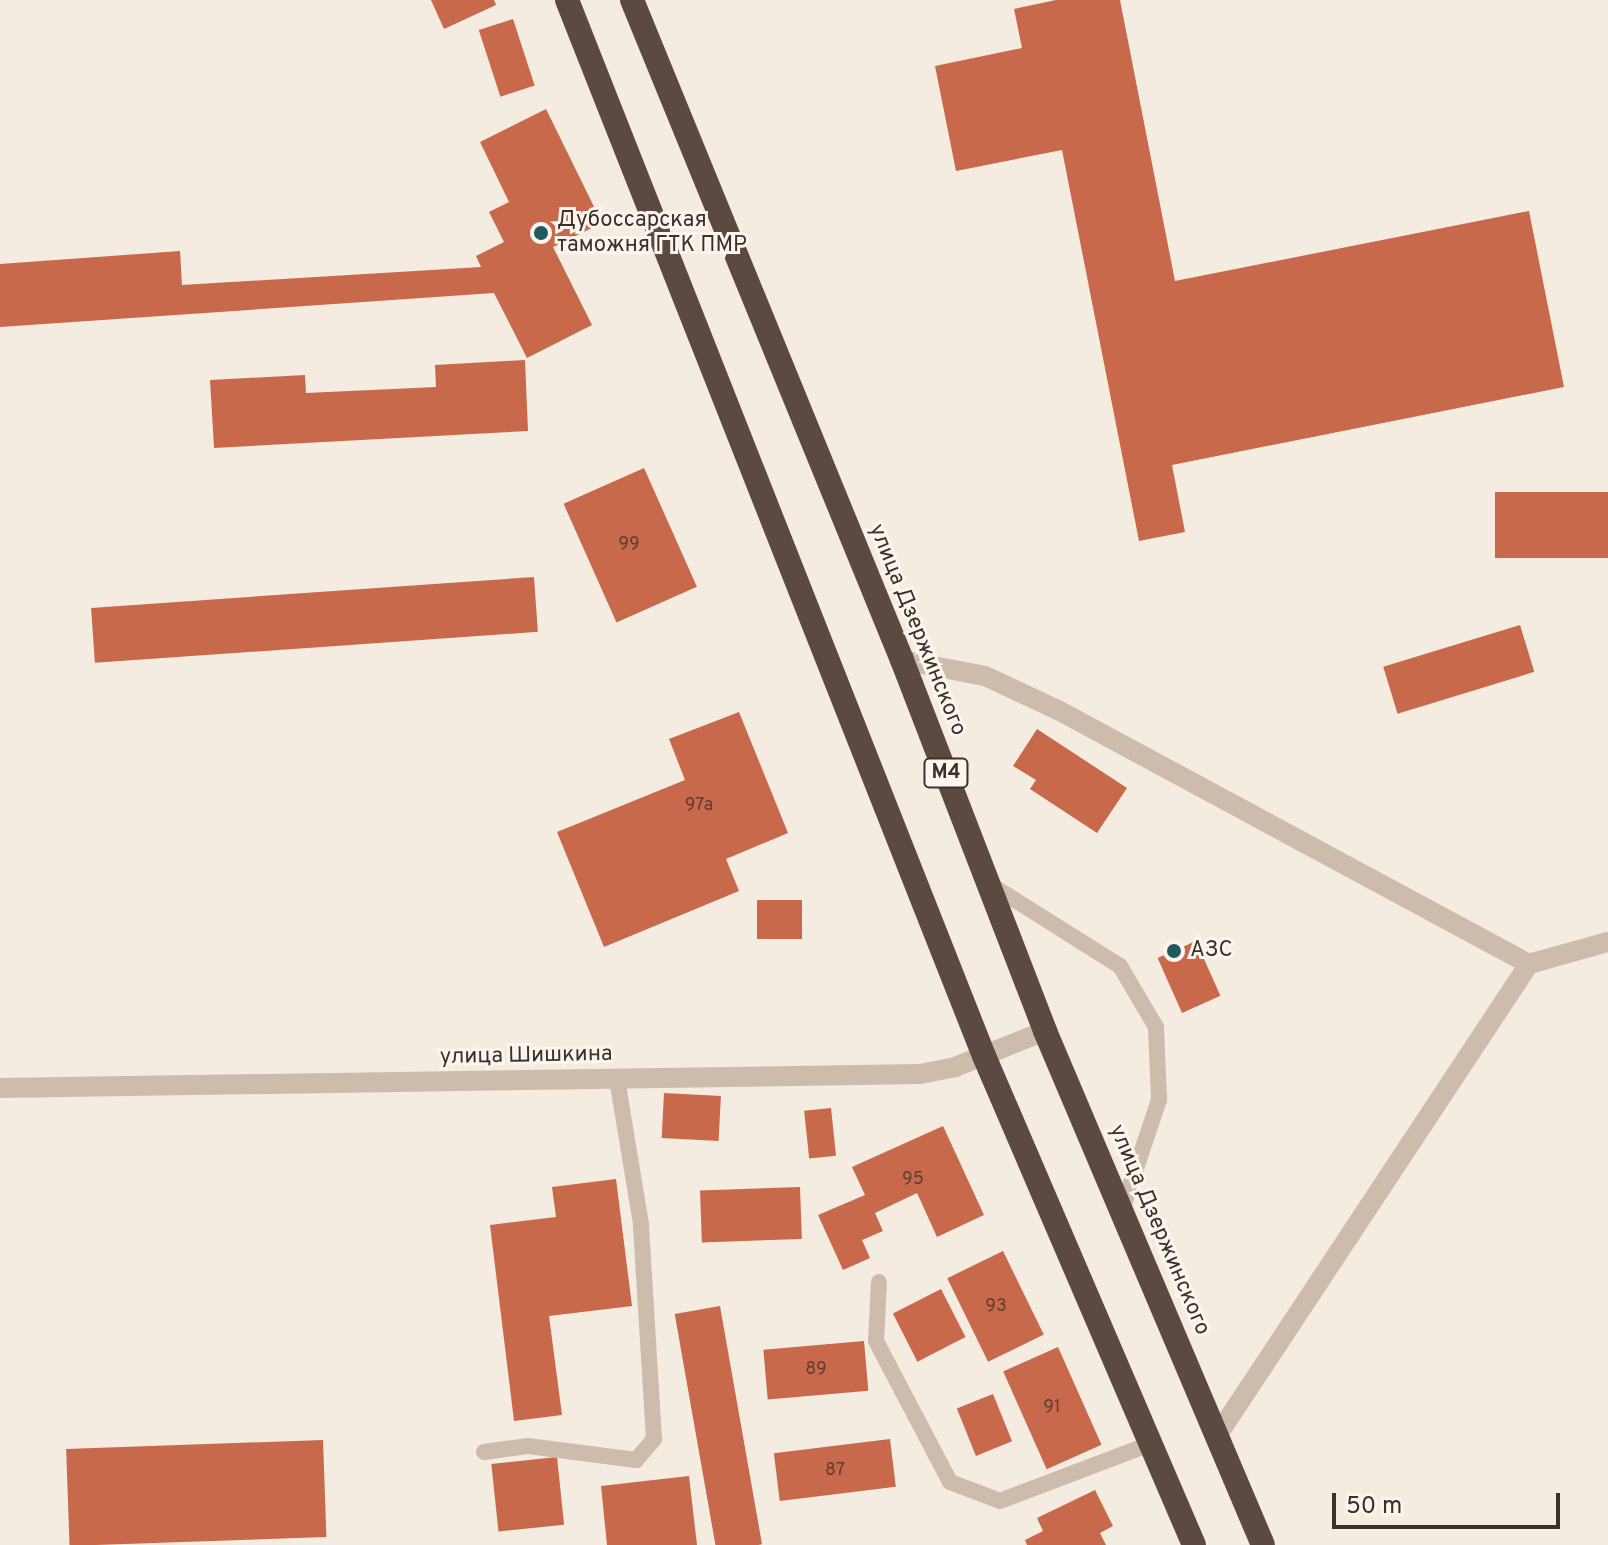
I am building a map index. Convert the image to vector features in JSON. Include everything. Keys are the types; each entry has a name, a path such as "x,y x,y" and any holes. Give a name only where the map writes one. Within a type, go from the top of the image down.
{"highway":[{"path":"567,0 984,1056 1153,1443 1194,1545"},
{"name":"улица Дзержинского","path":"632,0 902,660 1045,1031 1219,1433 1263,1545"}],"street":[{"path":"902,660 985,676 1058,710 1529,964"},
{"path":"1219,1433 1529,964 1608,942"},
{"name":"улица Шишкина","path":"0,1088 920,1074 984,1056 1045,1031"}],"lane":[{"path":"988,883 1120,966 1156,1027 1159,1100 1122,1210"},
{"path":"484,1452 528,1446 636,1460 654,1439 641,1224 617,1079"},
{"path":"879,1282 876,1341 950,1482 1000,1501 1153,1443"}],"building":[{"path":"431,0 494,0 496,5 444,29"},
{"path":"1056,0 1120,0 1175,281 1529,211 1564,387 1172,465 1185,532 1139,541 1062,150 956,171 935,66 1022,48 1014,9"},
{"path":"513,19 535,86 500,97 479,30"},
{"path":"546,109 602,223 553,247 592,325 527,358 494,293 0,327 0,264 180,251 182,285 481,267 476,256 504,242 489,212 509,202 480,142"},
{"path":"525,360 528,431 214,448 210,380 305,375 306,393 436,387 435,365"},
{"path":"644,468 697,587 616,623 564,504"},
{"path":"1495,492 1608,492 1608,558 1495,558"},
{"path":"534,577 538,632 95,663 91,608"},
{"path":"1520,625 1534,672 1398,714 1383,667"},
{"path":"739,712 788,833 726,859 739,891 604,947 557,832 685,780 669,739"},
{"path":"1037,729 1127,788 1097,833 1030,789 1036,780 1013,766"},
{"path":"757,900 802,900 802,939 757,939"},
{"path":"1196,941 1220,996 1182,1013 1158,958"},
{"path":"664,1093 721,1096 719,1141 662,1138"},
{"path":"831,1108 836,1156 809,1159 804,1111"},
{"path":"943,1126 984,1215 937,1237 917,1193 875,1213 883,1231 862,1240 870,1258 843,1270 818,1215 865,1195 852,1167"},
{"path":"616,1179 632,1306 549,1316 562,1415 514,1421 490,1225 556,1217 552,1187"},
{"path":"800,1187 802,1239 702,1242 700,1190"},
{"path":"1003,1251 1044,1335 988,1362 947,1278"},
{"path":"941,1289 966,1337 917,1362 893,1314"},
{"path":"720,1306 762,1544 715,1545 675,1314"},
{"path":"864,1341 868,1391 768,1400 763,1350"},
{"path":"1058,1347 1102,1445 1047,1469 1003,1371"},
{"path":"993,1394 1012,1441 976,1456 957,1409"},
{"path":"890,1439 896,1487 780,1501 774,1453"},
{"path":"323,1440 326,1537 70,1545 66,1449"},
{"path":"557,1457 564,1525 498,1532 491,1464"},
{"path":"689,1476 697,1545 607,1545 601,1486"},
{"path":"1095,1490 1113,1526 1100,1533 1106,1545 1027,1545 1025,1540 1043,1531 1037,1518"}],"place":[{"name":"Дубоссарская таможня ГТК ПМР","path":"541,233"},
{"name":"АЗС","path":"1174,951"}]}
